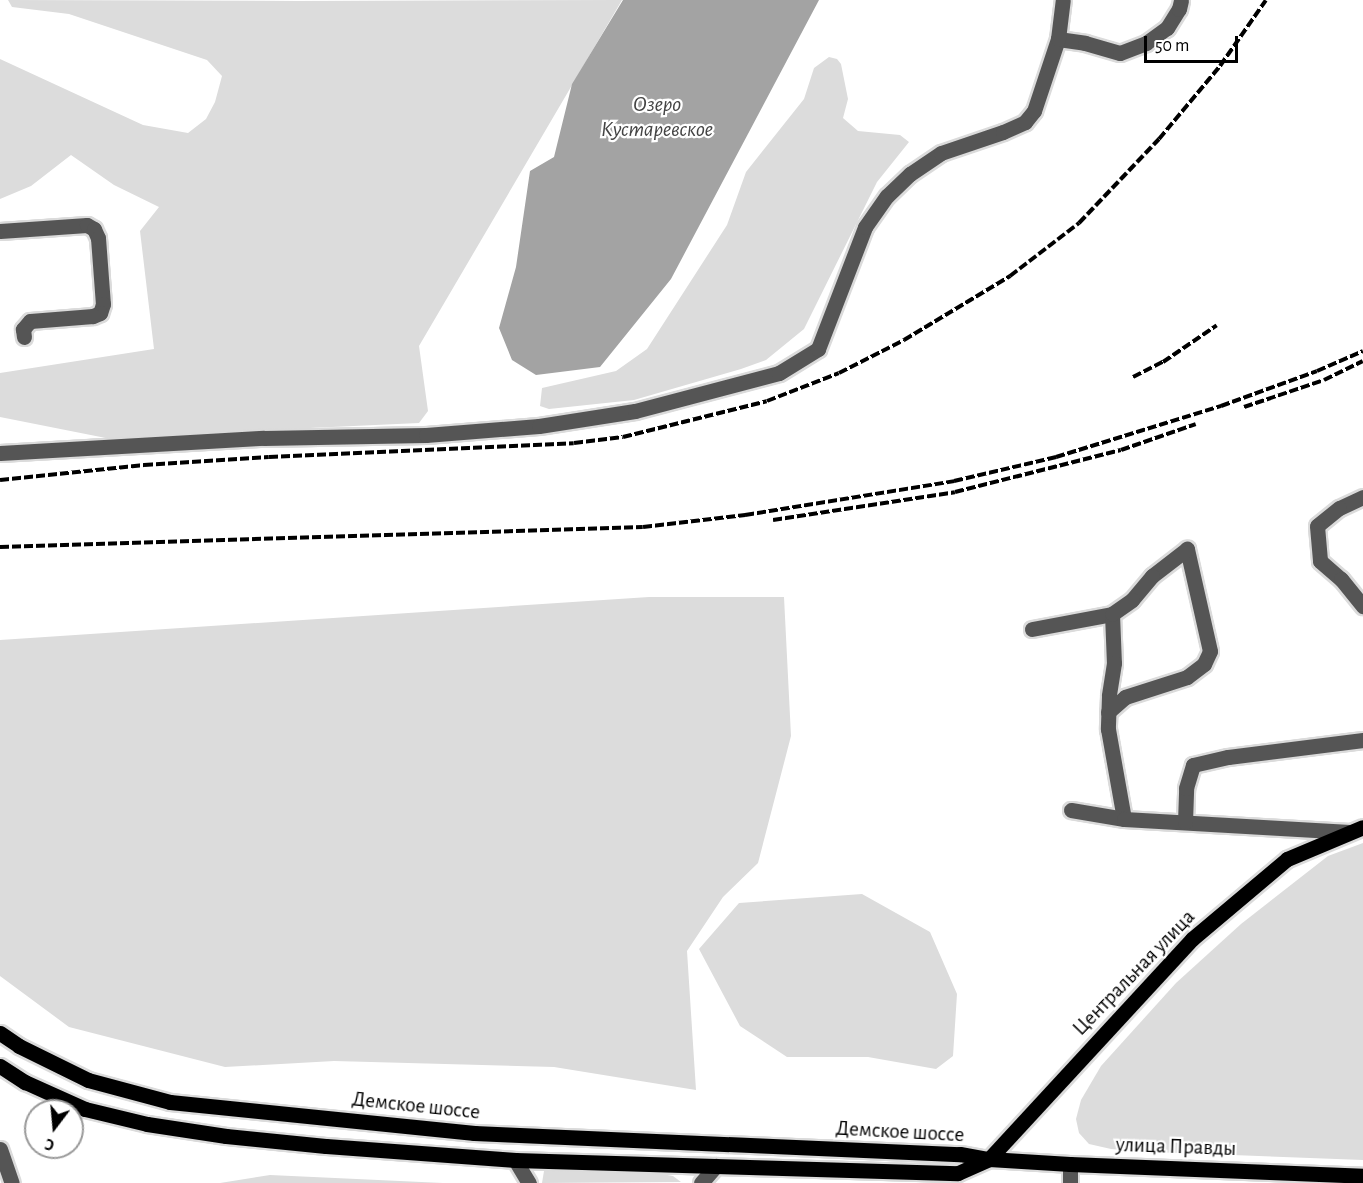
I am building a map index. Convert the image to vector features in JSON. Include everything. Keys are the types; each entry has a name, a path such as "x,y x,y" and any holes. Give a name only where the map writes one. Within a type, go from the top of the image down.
{"main road":[{"name":"Центральная улица","path":"988,1159 1192,939 1287,859 1357,829"},
{"name":"Демское шоссе","path":"0,1033 19,1046 88,1080 170,1102 474,1133 960,1154 988,1159"},
{"name":"Демское шоссе","path":"0,1066 25,1082 84,1109 147,1124 326,1146 515,1160 958,1173 988,1159"},
{"name":"улица Правды","path":"988,1159 1272,1178 1363,1176"}],"street":[{"path":"0,451 18,452 264,438 426,435 539,426 635,411 718,391 778,373 818,349 866,227 887,196 910,174 941,153 1025,122 1040,97 1058,39 1063,0"},
{"path":"1058,39 1085,43 1120,53 1146,43 1167,28 1179,9 1181,0"},
{"path":"0,231 87,225 94,229 98,238 103,304 100,313 93,316 30,321 23,329 24,337"},
{"path":"1363,497 1339,508 1317,526 1320,561 1341,579 1363,606"},
{"path":"1032,629 1112,614 1132,600 1152,576 1187,549 1209,651 1204,664 1187,677 1125,697 1108,712"},
{"path":"1112,614 1114,663 1108,729 1124,819"},
{"path":"1185,822 1186,788 1193,765 1228,757 1363,740"},
{"path":"1071,810 1124,819 1357,829"},
{"path":"0,1149 12,1183"},
{"path":"515,1160 529,1183"},
{"path":"1070,1164 1070,1183"},
{"path":"701,1183 716,1166"}],"shaded area":[{"path":"8,0 622,0 419,346 428,411 419,423 310,428 126,442 0,417 0,373 154,349 140,231 159,207 114,185 71,155 31,186 0,199 0,59 143,125 188,133 206,119 215,102 222,76 207,60 69,14 12,7"},
{"path":"829,57 837,59 841,64 848,99 843,118 858,131 900,135 909,142 877,182 804,329 766,360 741,369 634,400 549,409 540,406 542,388 616,371 647,349 727,225 746,172 804,99 814,68"},
{"path":"649,597 784,597 791,736 758,863 723,897 687,951 696,1090 554,1067 334,1061 225,1067 69,1027 0,976 0,640"},
{"path":"1363,843 1363,1160 1153,1152 1111,1149 1089,1144 1079,1133 1076,1119 1081,1100 1101,1066 1176,983 1241,924 1328,856"},
{"path":"862,894 930,932 957,994 953,1056 936,1069 868,1057 787,1057 740,1026 699,949 739,903"},
{"path":"544,1171 645,1171 673,1176 681,1182 542,1183"},
{"path":"270,1175 443,1183 220,1183"}],"water":[{"name":"Озеро Кустаревское","path":"623,0 819,0 671,279 600,367 536,375 512,360 499,328 516,267 530,171 554,157 572,84"}],"railway":[{"path":"0,480 144,465 574,443 623,437 767,401 839,373 904,340 1010,276 1079,223 1159,139 1220,66 1266,0"},
{"path":"1133,377 1163,362 1217,325"},
{"path":"0,547 643,527 745,515 954,481 1056,457 1221,406 1317,371 1363,351"},
{"path":"1244,407 1324,380 1363,361"},
{"path":"773,520 955,492 1121,450 1196,424"}]}
